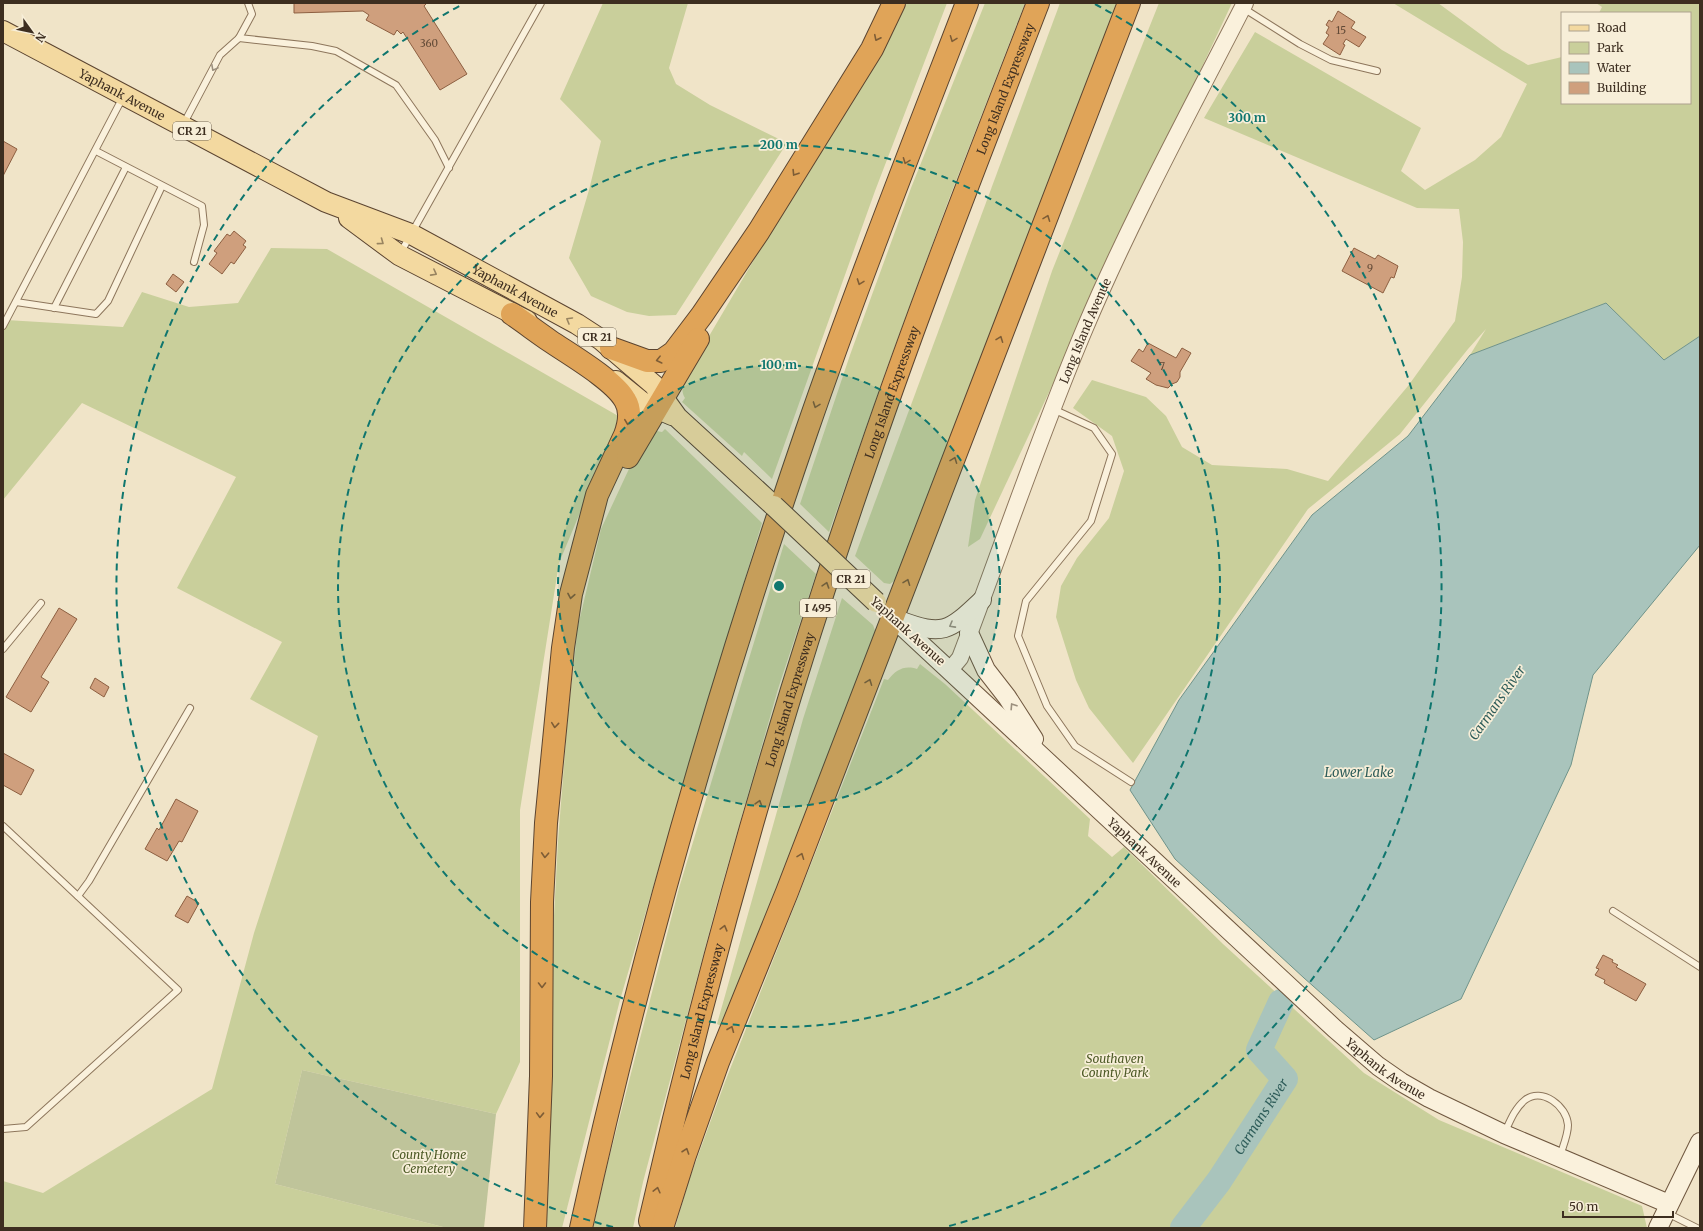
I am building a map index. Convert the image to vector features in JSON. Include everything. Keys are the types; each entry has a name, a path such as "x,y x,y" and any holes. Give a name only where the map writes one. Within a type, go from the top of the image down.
{"highway":[{"path":"611,348 647,361 661,360 674,352 694,326 759,231 872,49 894,3"},
{"path":"581,1228 639,990 689,806 749,606 806,434 874,244 967,3"},
{"name":"Long Island Expressway","path":"649,1228 701,1014 753,824 812,626 869,455 936,267 1038,3"},
{"path":"662,1228 685,1155 718,1062 787,892 1129,3"},
{"path":"580,558 616,478 720,303 759,231"},
{"path":"512,314 606,381 622,395 628,408 629,426 597,495 571,594 563,648 546,823 542,902 541,1076 535,1228"}],"main road":[{"name":"Yaphank Avenue","path":"3,31 326,202 411,234 553,310 588,331 611,348 654,385 660,403 736,470 893,618 1358,1049 1406,1085 1504,1134 1560,1157 1664,1215"},
{"name":"Yaphank Avenue","path":"326,202 399,255 553,334 572,346 642,402 660,403"},
{"path":"893,618 917,627 936,629 946,628 955,624 982,600"},
{"path":"970,633 986,670 1007,697 1049,762"},
{"path":"1664,1215 1700,1142"}],"street":[{"name":"Long Island Avenue","path":"950,670 960,658 970,633 1052,408 1086,326 1183,123 1244,5"}],"lane":[{"path":"183,126 220,54 238,38 252,14 248,3"},
{"path":"399,255 541,3"},
{"path":"1244,5 1300,44 1331,60 1377,71"},
{"path":"238,38 312,46 336,51 396,85 435,140 449,168"},
{"path":"3,326 124,95"},
{"path":"96,151 202,206 204,225 194,262"},
{"path":"54,308 126,167"},
{"path":"16,302 96,314 108,301 162,186"},
{"path":"1052,408 1094,428 1112,454 1091,520 1026,601 1018,636 1047,706 1075,746 1131,782"},
{"path":"3,649 41,603"},
{"path":"78,896 89,881 190,708"},
{"path":"3,826 178,990 26,1127 3,1129"},
{"path":"1613,911 1700,967"},
{"path":"1504,1134 1514,1112 1525,1100 1533,1097 1544,1097 1557,1103 1564,1112 1568,1125 1560,1157"},
{"path":"1664,1215 1697,1228"}],"green space":[{"path":"603,3 688,3 669,68 676,84 710,105 787,143 676,315 649,316 627,312 591,296 569,258 589,190 601,141 560,99"},
{"path":"905,3 947,3 875,191 772,479 744,452 742,456 682,402 685,398 682,389 683,384 695,360"},
{"path":"985,3 1025,3 949,199 829,532 800,504 850,355 911,188"},
{"path":"1060,3 1119,3 898,578 890,584 884,583 855,556"},
{"path":"1159,3 1232,3 980,539 968,547 975,500 1052,271"},
{"path":"1393,3 1438,3 1502,50 1528,65 1561,57 1561,104 1691,104 1691,12 1600,12 1602,7 1596,3 1700,3 1700,336 1664,360 1606,303 1470,355 1486,329 1468,349 1400,434 1308,509 1133,763 1089,708 1076,680 1056,617 1061,586 1077,558 1109,518 1124,471 1112,436 1073,408 1092,380 1146,397 1166,416 1182,447 1212,465 1287,469 1328,481 1408,386 1455,321 1462,277 1463,242 1459,209 1417,208 1204,118 1255,32 1421,128 1401,171 1425,190 1475,160 1501,137 1527,84"},
{"path":"271,248 327,249 620,417 559,563 520,810 520,1062 496,1114 302,1070 275,1184 447,1228 3,1228 3,1181 43,1193 212,1089 254,933 318,736 250,699 282,642 177,588 236,477 82,403 3,500 3,326 6,320 123,327 142,292 189,307 238,303"},
{"path":"665,429 762,523 713,683 620,1000 562,1228 543,1228 549,1009 558,841 568,714 578,626 601,529 635,456 657,431 662,432"},
{"path":"784,544 816,574 778,689 717,903 643,1182 633,1228 593,1228 606,1170 679,888"},
{"path":"842,598 873,625 876,633 774,895 725,1028 717,1024 803,719"},
{"name":"Southaven County Park","path":"920,664 945,684 1090,819 1088,836 1112,857 1124,847 1223,944 1364,1073 1439,1120 1642,1206 1647,1228 675,1228 689,1180 725,1082 884,679 888,680 897,671 904,668 917,669"},
{"name":"County Home Cemetery","path":"302,1070 496,1114 484,1228 447,1228 275,1184"}],"water":[{"name":"Lower Lake","path":"1606,303 1664,360 1700,336 1700,545 1593,675 1571,765 1461,999 1374,1040 1304,978 1175,859 1130,790 1179,700 1312,515 1408,436 1470,355"}],"building":[{"path":"294,3 427,3 424,6 467,74 440,90 403,32 401,34 397,30 394,35 366,20 369,15 363,11 294,13"},
{"path":"1338,11 1355,22 1351,28 1366,37 1359,47 1346,39 1340,55 1323,44 1329,35 1326,33 1329,27 1326,25 1329,20 1332,22"},
{"path":"3,141 17,149 3,176"},
{"path":"234,231 246,241 243,245 246,247 234,264 231,262 222,274 209,264 217,253 214,251 227,234 230,236"},
{"path":"1354,248 1375,259 1378,255 1398,266 1394,278 1391,277 1383,293 1342,271"},
{"path":"173,274 184,282 176,292 166,284"},
{"path":"1148,343 1176,358 1182,348 1191,353 1180,372 1180,377 1177,382 1168,388 1156,385 1146,379 1151,373 1131,361 1139,349 1143,352"},
{"path":"59,608 77,619 41,677 49,682 31,712 6,697"},
{"path":"95,678 109,687 104,697 90,688"},
{"path":"3,753 34,770 21,795 3,785"},
{"path":"176,799 198,811 182,842 179,841 167,861 145,849 157,828 159,830"},
{"path":"187,896 199,903 188,923 175,916"},
{"path":"1603,955 1613,960 1612,962 1618,965 1616,967 1646,984 1636,1001 1604,983 1605,980 1595,975 1599,969 1596,968"}],"waterway":[{"name":"Carmans River","path":"1183,1228 1219,1181 1285,1079 1259,1050 1281,1002"}]}
